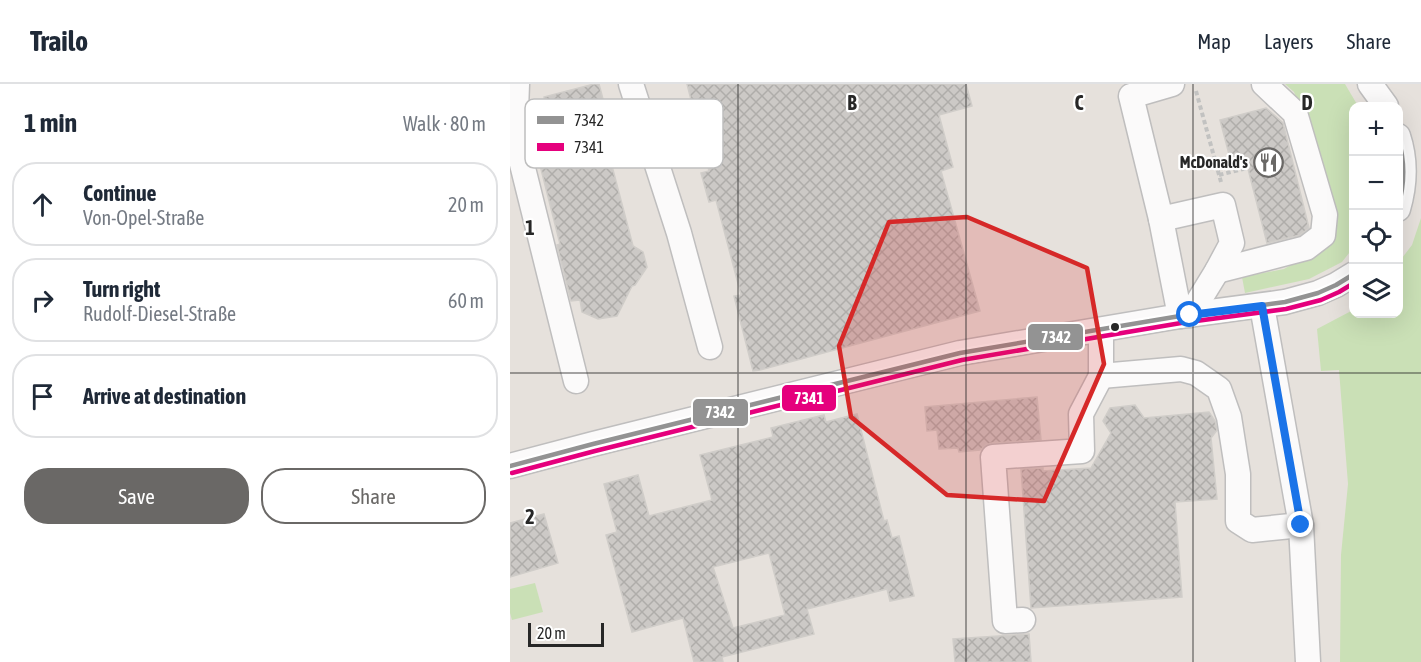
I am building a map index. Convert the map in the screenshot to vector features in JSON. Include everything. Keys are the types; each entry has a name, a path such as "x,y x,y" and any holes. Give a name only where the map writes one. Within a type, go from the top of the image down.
{"street":[{"path":"517,84 515,136 576,381"},
{"path":"632,84 637,99"},
{"path":"1172,84 1131,96 1185,315"},
{"path":"1217,271 1306,248 1323,235 1325,215 1295,113 1264,84"},
{"path":"1370,84 1383,102"},
{"path":"1403,156 1403,183"},
{"path":"658,168 710,347"},
{"path":"1161,219 1222,205 1232,243 1217,271 1185,315"},
{"path":"510,466 960,353 1185,315 1285,302 1318,294 1349,277"},
{"path":"1262,306 1301,525 1308,662"},
{"path":"1023,620 1005,621 993,457 1082,451 1081,414 1101,376 1101,330"},
{"path":"1101,376 1181,369 1196,373 1219,389 1229,417 1238,474 1238,521 1252,530 1301,525"}],"path":[{"path":"1194,84 1223,189 1222,205"},
{"path":"1219,175 1247,168"}],"highlighted area":[{"path":"967,217 1087,268 1104,364 1044,501 947,495 851,417 839,346 889,222"}],"green space":[{"path":"1285,84 1345,84 1356,102 1349,102 1349,253 1342,262 1309,279 1245,293 1242,277 1284,269 1313,252 1329,233 1303,114 1294,92"},
{"path":"1421,218 1421,662 1340,662 1341,555 1348,484 1339,370 1321,371 1317,329 1349,312 1349,318 1403,318 1403,257 1412,245"},
{"path":"535,583 543,612 512,620 510,589"}],"building":[{"path":"599,84 603,99 544,99 544,97"},
{"path":"687,84 966,84 972,106 939,115 953,167 941,171 980,311 753,371 734,296 741,295 716,200 709,202 701,173 709,171 708,168 723,168 723,99 691,99"},
{"name":"McDonald's","path":"1266,108 1283,123 1309,228 1300,235 1267,243 1246,161 1238,163 1237,156 1230,158 1220,120"},
{"path":"541,168 613,168 633,246 643,252 647,267 632,286 617,316 598,319 582,312 580,300 571,301 557,245 560,244"},
{"path":"1037,397 1041,440 992,443 980,450 959,452 958,448 939,449 937,430 927,431 925,407"},
{"path":"1135,405 1144,418 1209,412 1215,421 1217,430 1211,438 1217,499 1175,502 1182,597 1031,608 1021,469 1043,468 1043,471 1091,468 1111,433 1103,421 1110,408"},
{"path":"857,414 884,521 887,520 892,538 899,536 914,596 890,601 887,589 807,609 814,634 722,657 723,662 694,662 683,618 632,632 606,535 617,532 604,484 638,475 649,516 712,500 700,455 773,437 771,428 824,415 826,422","holes":["769,553 785,615 733,628 713,567"]},
{"path":"544,514 558,563 510,577 510,523"},
{"path":"1029,634 1031,662 955,662 953,639"}],"transit line":[{"name":"7342","path":"510,466 960,353 1180,316 1285,302 1318,293 1349,277"},
{"name":"7341","path":"512,473 962,360 1181,323 1286,309 1321,300 1349,286"}],"place":[{"name":"McDonald's","path":"1269,162"}],"route":[{"path":"1190,315 1262,306 1301,525"}]}
